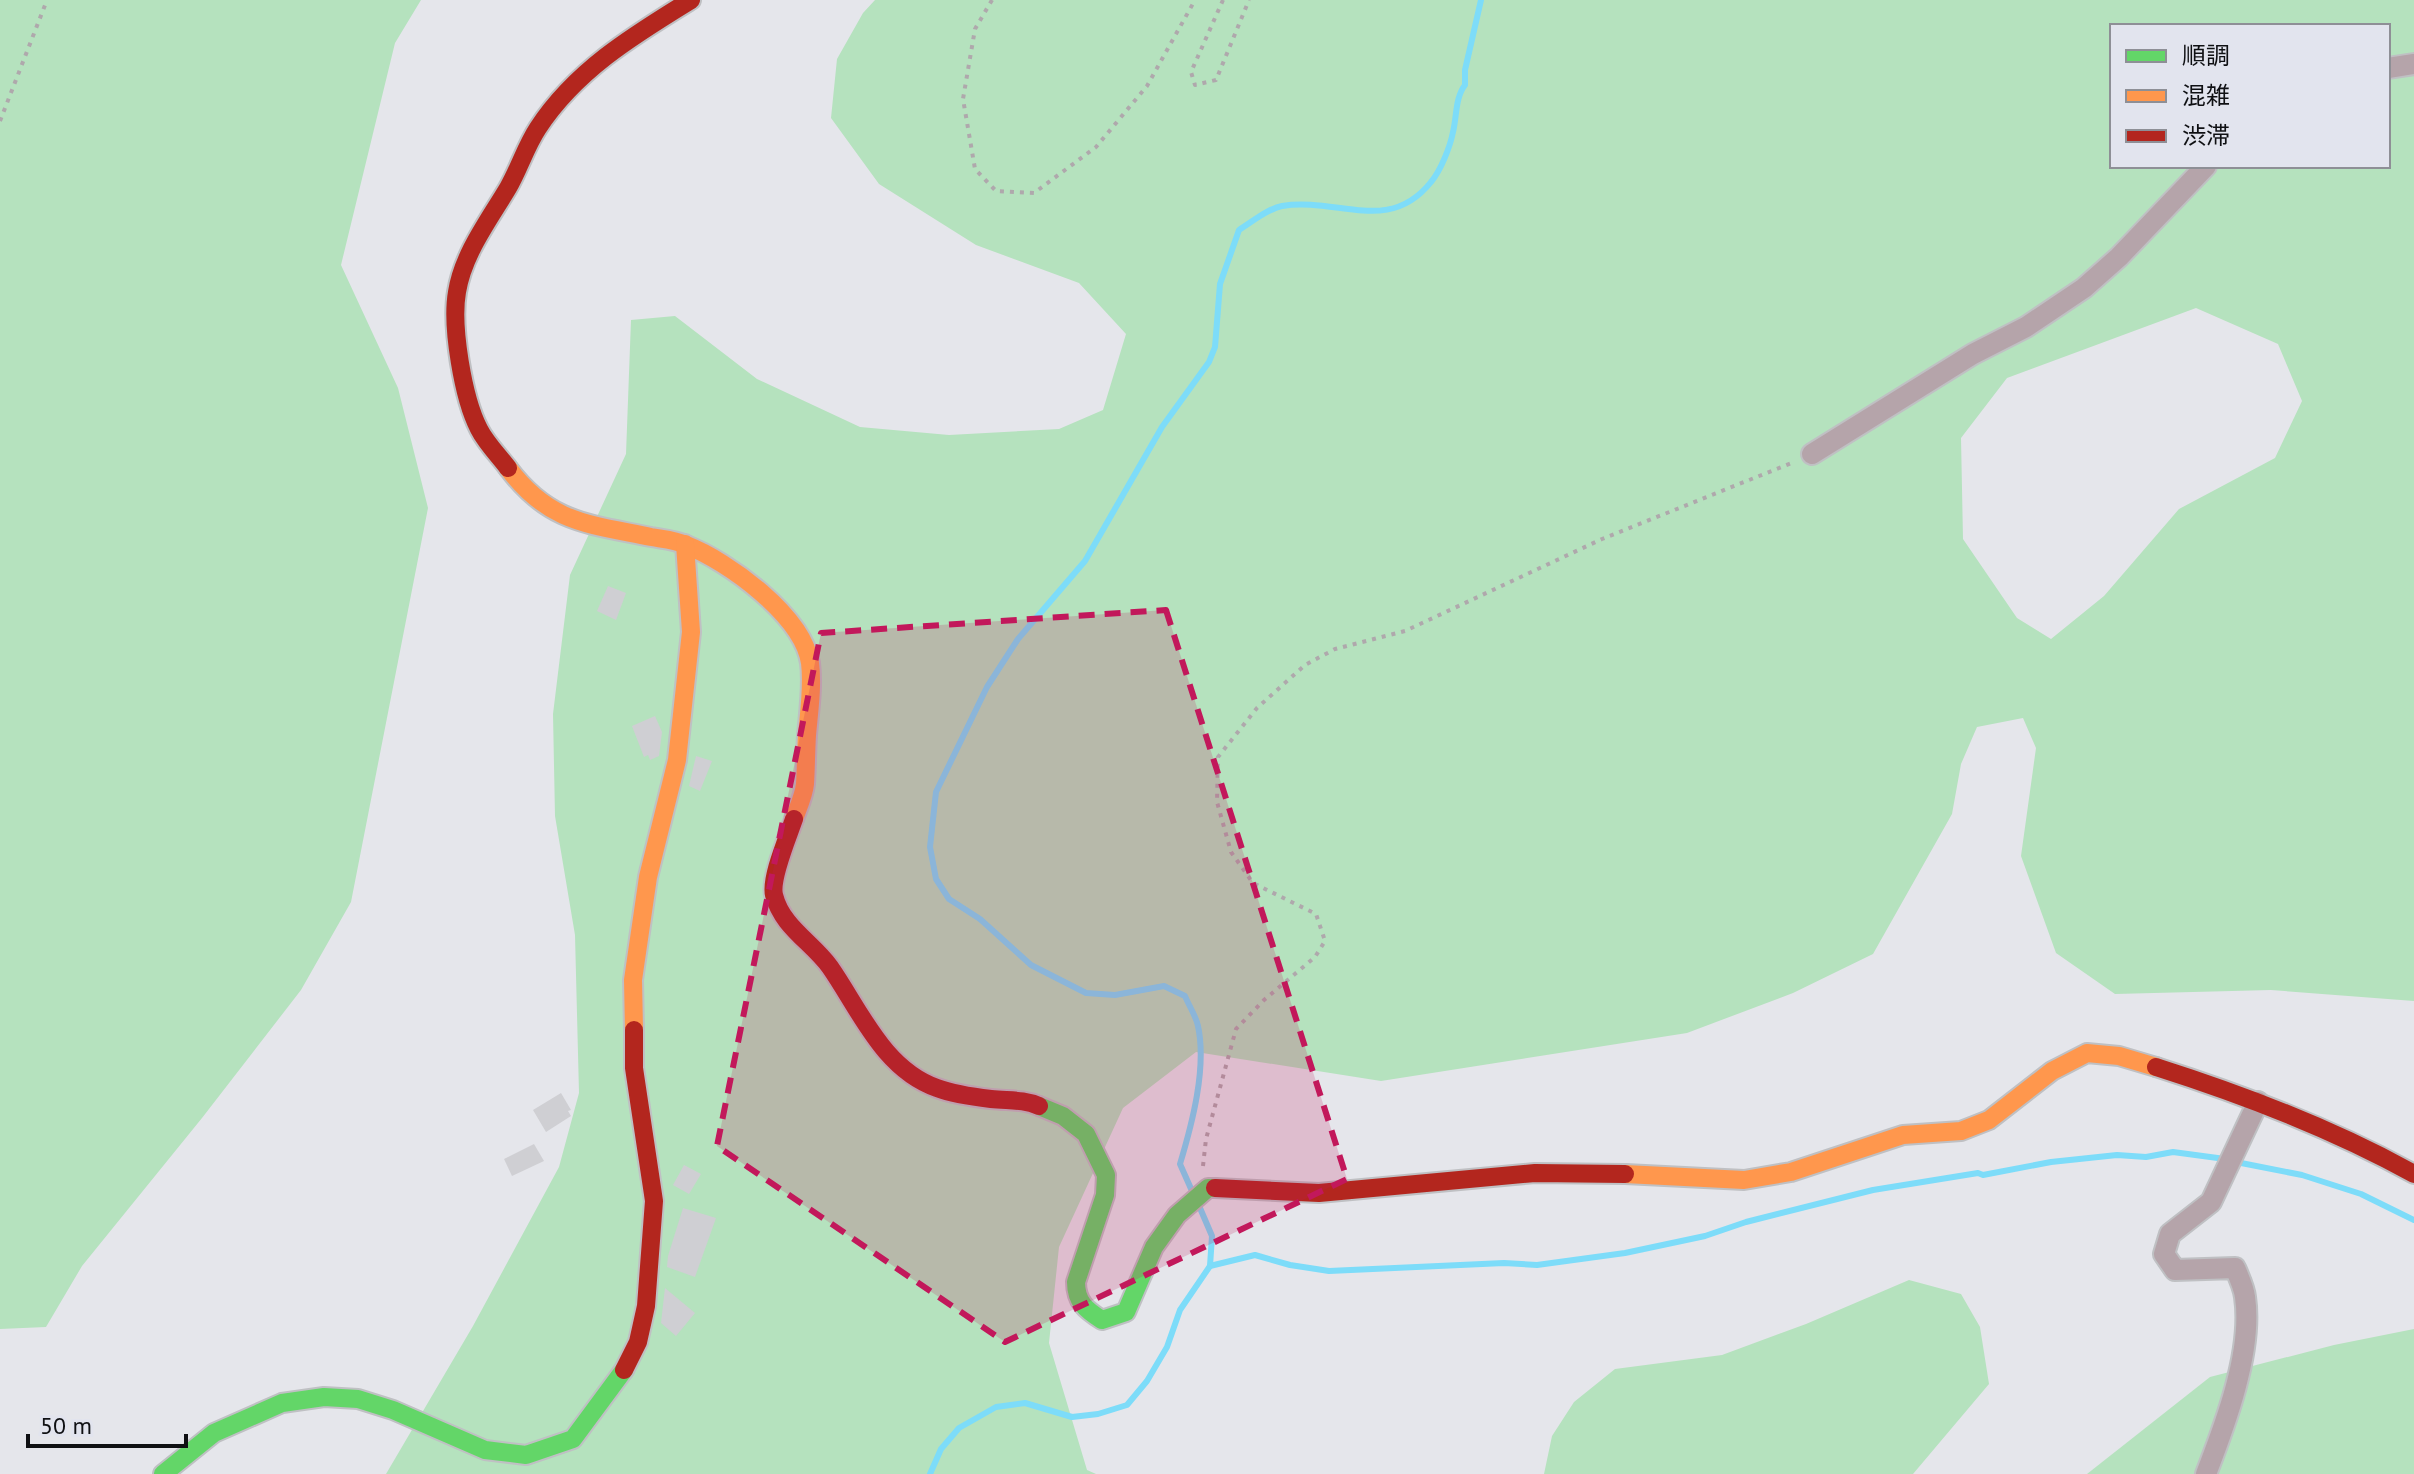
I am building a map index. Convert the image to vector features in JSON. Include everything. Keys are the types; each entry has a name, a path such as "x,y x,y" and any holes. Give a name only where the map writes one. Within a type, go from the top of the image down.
{"street":[{"path":"691,0 615,47 576,82 537,129 522,164 470,253 457,291 456,333 466,389 479,429 523,488 550,510 577,522 685,544 727,566 755,586 796,629 810,660 805,785 774,882 774,895 790,927 828,964 873,1036 903,1068 936,1088 990,1099 1026,1100 1063,1116 1086,1134 1106,1175 1105,1195 1076,1282 1075,1295 1086,1310 1102,1320 1126,1312 1154,1247 1177,1215 1208,1188 1319,1193 1535,1173 1596,1172 1744,1180 1791,1172 1903,1135 1961,1131 1989,1120 2052,1071 2087,1053 2119,1056 2380,1155 2414,1174"},
{"path":"2390,68 2414,64"},
{"path":"1812,454 1973,354 2026,327 2084,288 2119,257 2204,168"},
{"path":"163,1474 214,1433 282,1403 324,1397 358,1399 393,1410 485,1450 526,1455 573,1439 620,1378 638,1342 646,1306 654,1201 634,1068 633,980 648,877 677,760 691,632 685,544"},
{"path":"2206,1474 2231,1410 2246,1331 2245,1296 2235,1268 2175,1270 2164,1254 2170,1234 2211,1202 2255,1109"}],"path":[{"path":"0,121 47,0"},
{"path":"992,0 975,29 963,99 975,169 996,191 1034,193 1096,147 1147,86 1195,0"},
{"path":"1223,0 1191,72 1195,85 1216,80 1249,0"},
{"path":"1208,1188 1203,1164 1206,1139 1236,1029 1264,1000 1315,957 1325,941 1316,914 1253,883 1231,852 1217,802 1218,757 1257,708 1305,665 1335,649 1405,631 1602,539 1812,454"}],"highlighted area":[{"path":"1166,610 1347,1179 1005,1342 717,1146 821,633"}],"green space":[{"path":"0,0 421,0 395,43 341,265 398,388 428,508 351,902 301,990 82,1266 46,1327 0,1329"},
{"path":"875,0 2414,0 2414,1001 2271,990 2115,994 2056,953 2021,856 2036,748 2023,718 1977,727 1961,764 1952,814 1873,954 1793,993 1687,1033 1381,1081 1196,1052 1123,1108 1059,1247 1049,1343 1087,1470 1096,1474 386,1474 473,1326 559,1167 579,1093 575,935 555,816 553,714 570,575 626,454 631,320 675,316 757,379 860,427 949,435 1059,429 1103,410 1126,334 1079,283 976,245 879,184 831,118 837,59 863,13","holes":["2196,308 2278,344 2302,401 2275,458 2179,509 2104,596 2051,639 2017,618 1963,539 1961,438 2007,378"]},
{"path":"1909,1280 1961,1294 1980,1327 1989,1384 1913,1474 1544,1474 1552,1436 1574,1402 1615,1369 1722,1355 1806,1324"},
{"path":"2414,1329 2414,1474 2087,1474 2210,1377 2334,1345"}],"building":[{"path":"608,586 626,593 616,620 597,611"},
{"path":"655,716 662,732 659,756 650,760 648,755 644,757 632,726"},
{"path":"696,756 712,761 700,791 689,786"},
{"path":"561,1093 571,1116 546,1132 533,1110"},
{"path":"534,1144 544,1161 512,1176 504,1159"},
{"path":"684,1165 701,1174 689,1194 673,1185"},
{"path":"683,1208 716,1218 695,1277 667,1267"},
{"path":"665,1288 695,1313 676,1336 661,1323"}],"waterway":[{"path":"1192,1191 1180,1164 1197,1096 1201,1060 1197,1022 1185,996 1164,986 1115,995 1086,993 1031,965 980,919 949,899 936,879 930,847 936,792 987,687 1018,639 1085,561 1162,427 1209,362 1215,347 1220,284 1239,230 1282,206 1380,211 1398,207 1415,198 1435,177 1450,144 1481,0"},
{"path":"1210,1266 1255,1255 1329,1271 1504,1263 1537,1265 1625,1253 1705,1236 1746,1222 1873,1190 1978,1173 1983,1175 2051,1162 2117,1155 2146,1157 2173,1152 2225,1159"},
{"path":"2236,1162 2302,1175 2361,1194 2414,1220"},
{"path":"930,1474 941,1449 959,1428 996,1407 1025,1403 1072,1417 1098,1414 1127,1405 1147,1381 1167,1347 1180,1310 1210,1266 1212,1236 1200,1208"}],"traffic: fast":[{"path":"1039,1106 1063,1116 1086,1134 1106,1175 1105,1195 1076,1282 1083,1305 1102,1320 1126,1312 1154,1247 1177,1215 1208,1188 1215,1188"},
{"path":"163,1474 214,1433 282,1403 324,1397 358,1399 393,1410 485,1450 526,1455 573,1439 624,1370"}],"traffic: slow":[{"path":"508,468 539,500 571,518 678,542 703,553 761,592 794,627 810,663 811,681 805,784 794,819"},
{"path":"634,1030 633,980 648,877 677,760 691,632 685,544"},
{"path":"1625,1174 1744,1180 1791,1172 1903,1135 1961,1131 1989,1120 2052,1071 2087,1053 2119,1056 2156,1067"}],"traffic: jam":[{"path":"508,468 479,429 463,381 456,306 465,264 534,135 553,107 607,55 691,0"},
{"path":"794,819 773,888 778,906 790,925 830,967 887,1053 918,1079 937,1088 1039,1106"},
{"path":"624,1370 638,1342 646,1306 654,1201 634,1068 634,1030"},
{"path":"2156,1067 2288,1114 2414,1174"},
{"path":"1215,1188 1319,1193 1535,1173 1625,1174"}]}
